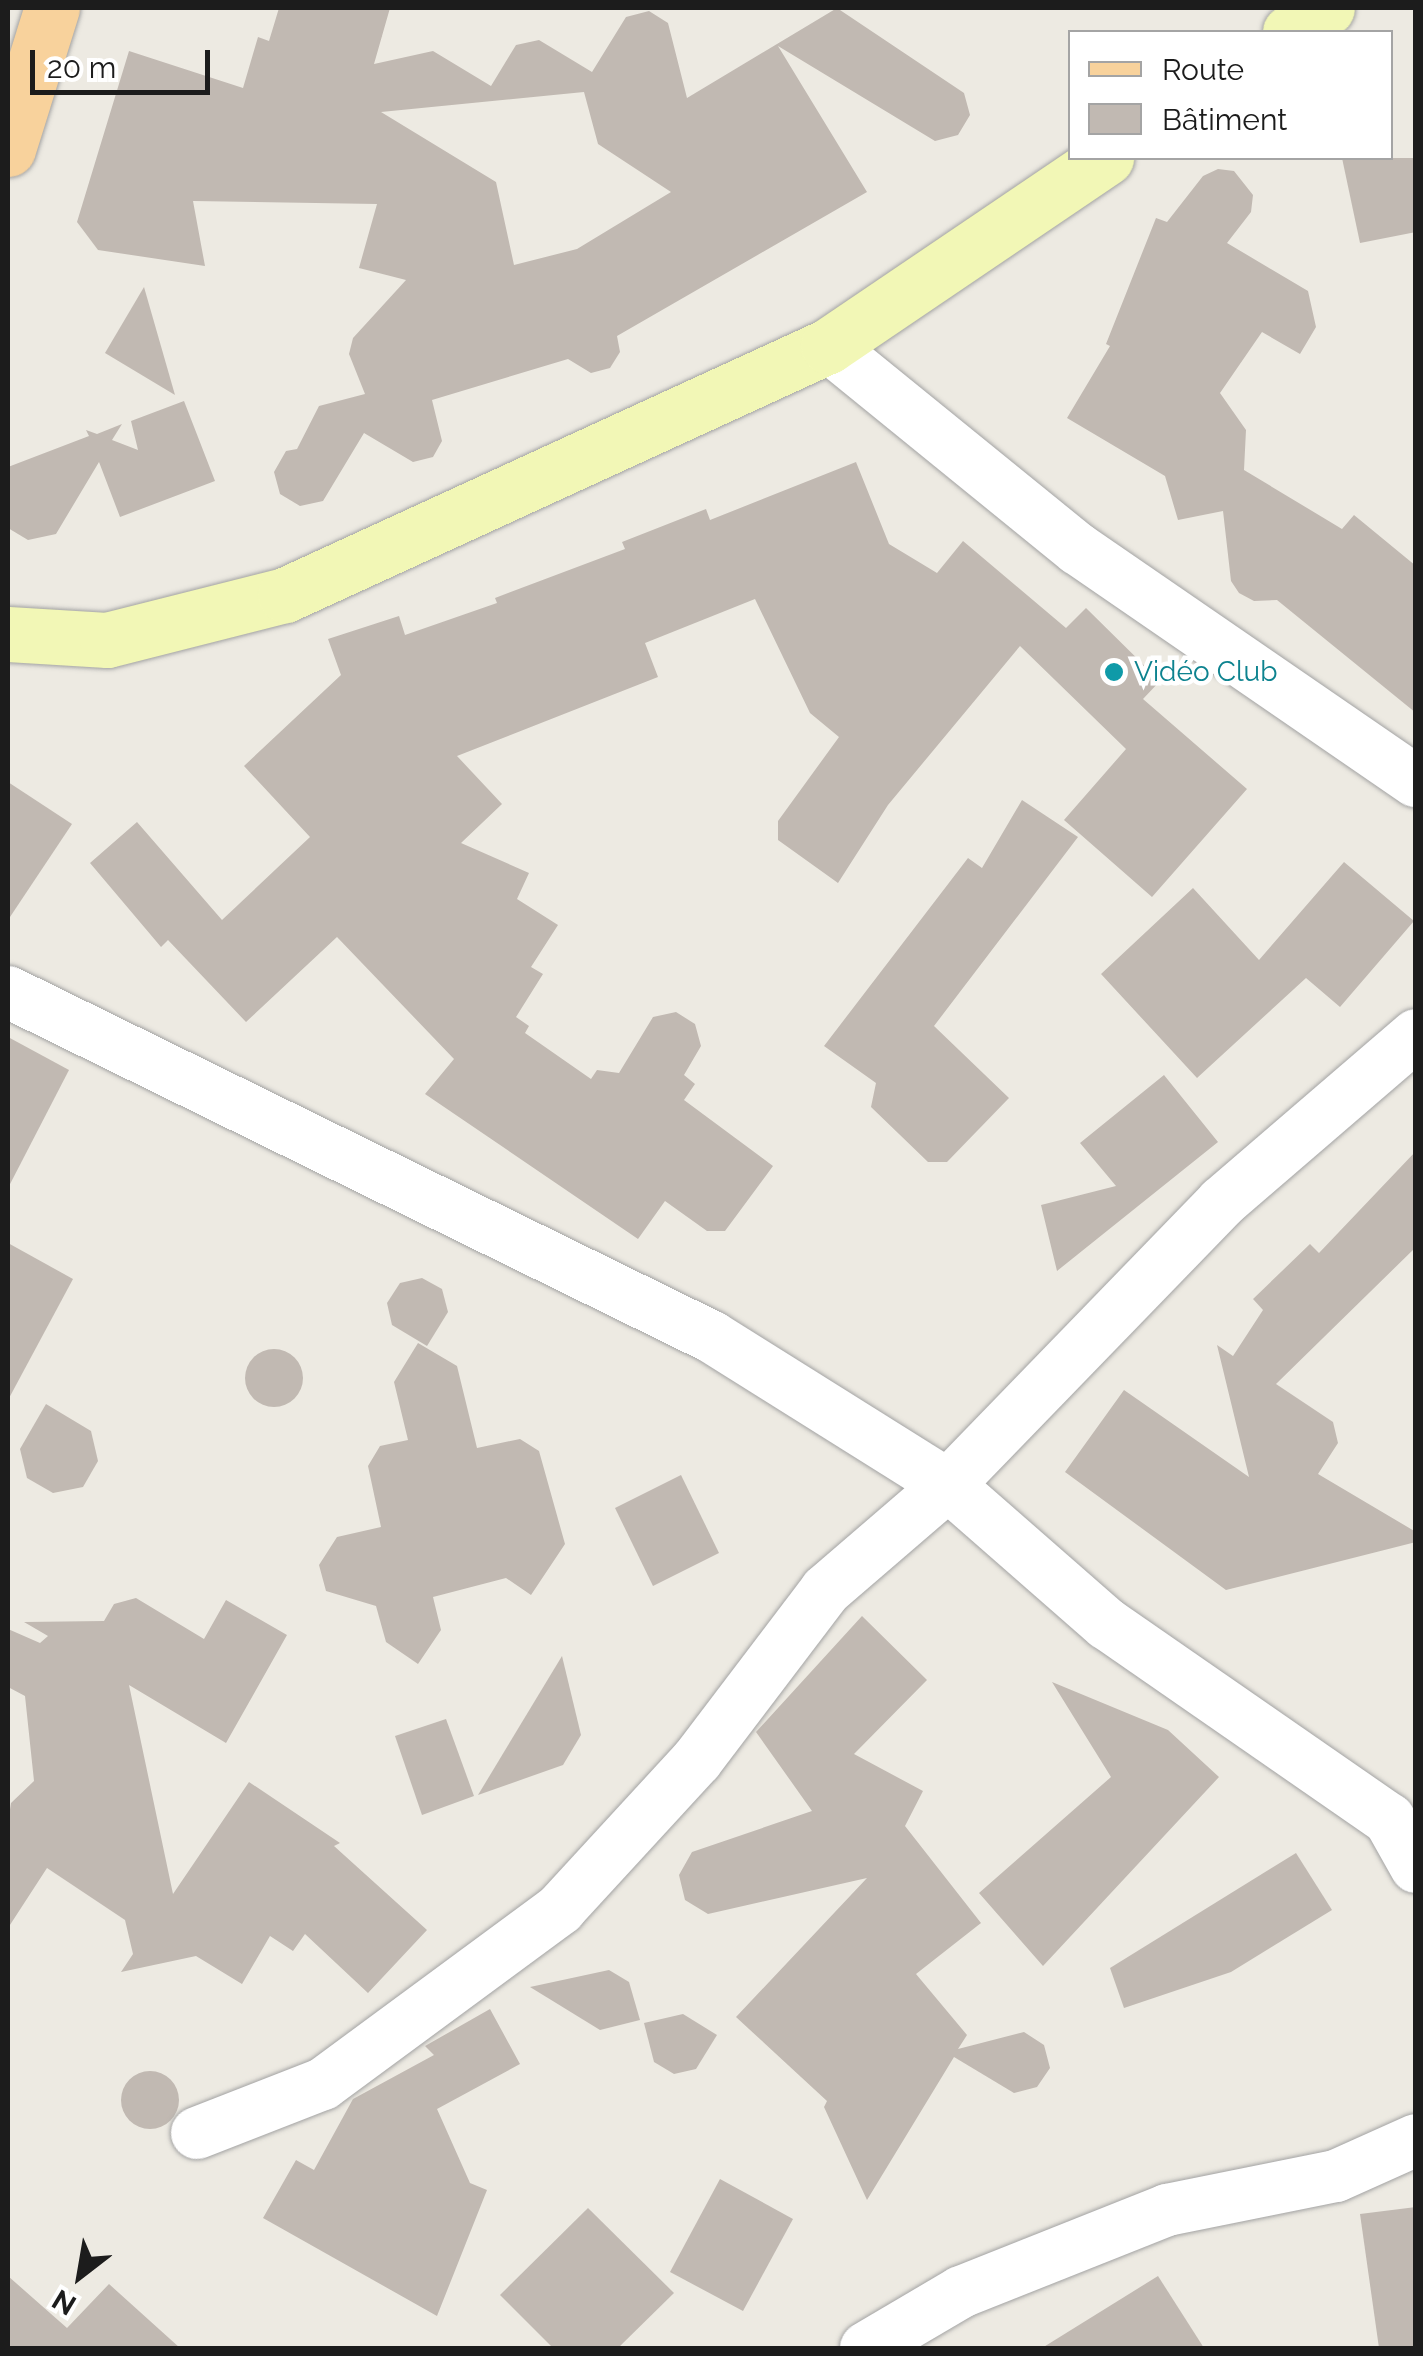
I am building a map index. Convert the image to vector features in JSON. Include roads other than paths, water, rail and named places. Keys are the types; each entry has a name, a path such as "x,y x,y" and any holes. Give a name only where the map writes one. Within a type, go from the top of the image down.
{"main road":[{"path":"8,149 52,8"}],"street":[{"path":"1293,30 1327,8"},
{"path":"8,634 107,640 285,595 828,346 1103,160"},
{"path":"828,346 1078,548 1416,781"},
{"path":"8,992 712,1337 948,1485 1107,1624 1389,1819 1416,1867"},
{"path":"197,2133 323,2084 560,1909 697,1760 826,1590 948,1485 1222,1202 1416,1035"},
{"path":"866,2348 961,2292 1167,2210 1336,2176 1416,2140"}],"place":[{"name":"Vidéo Club","path":"1114,672"}]}
